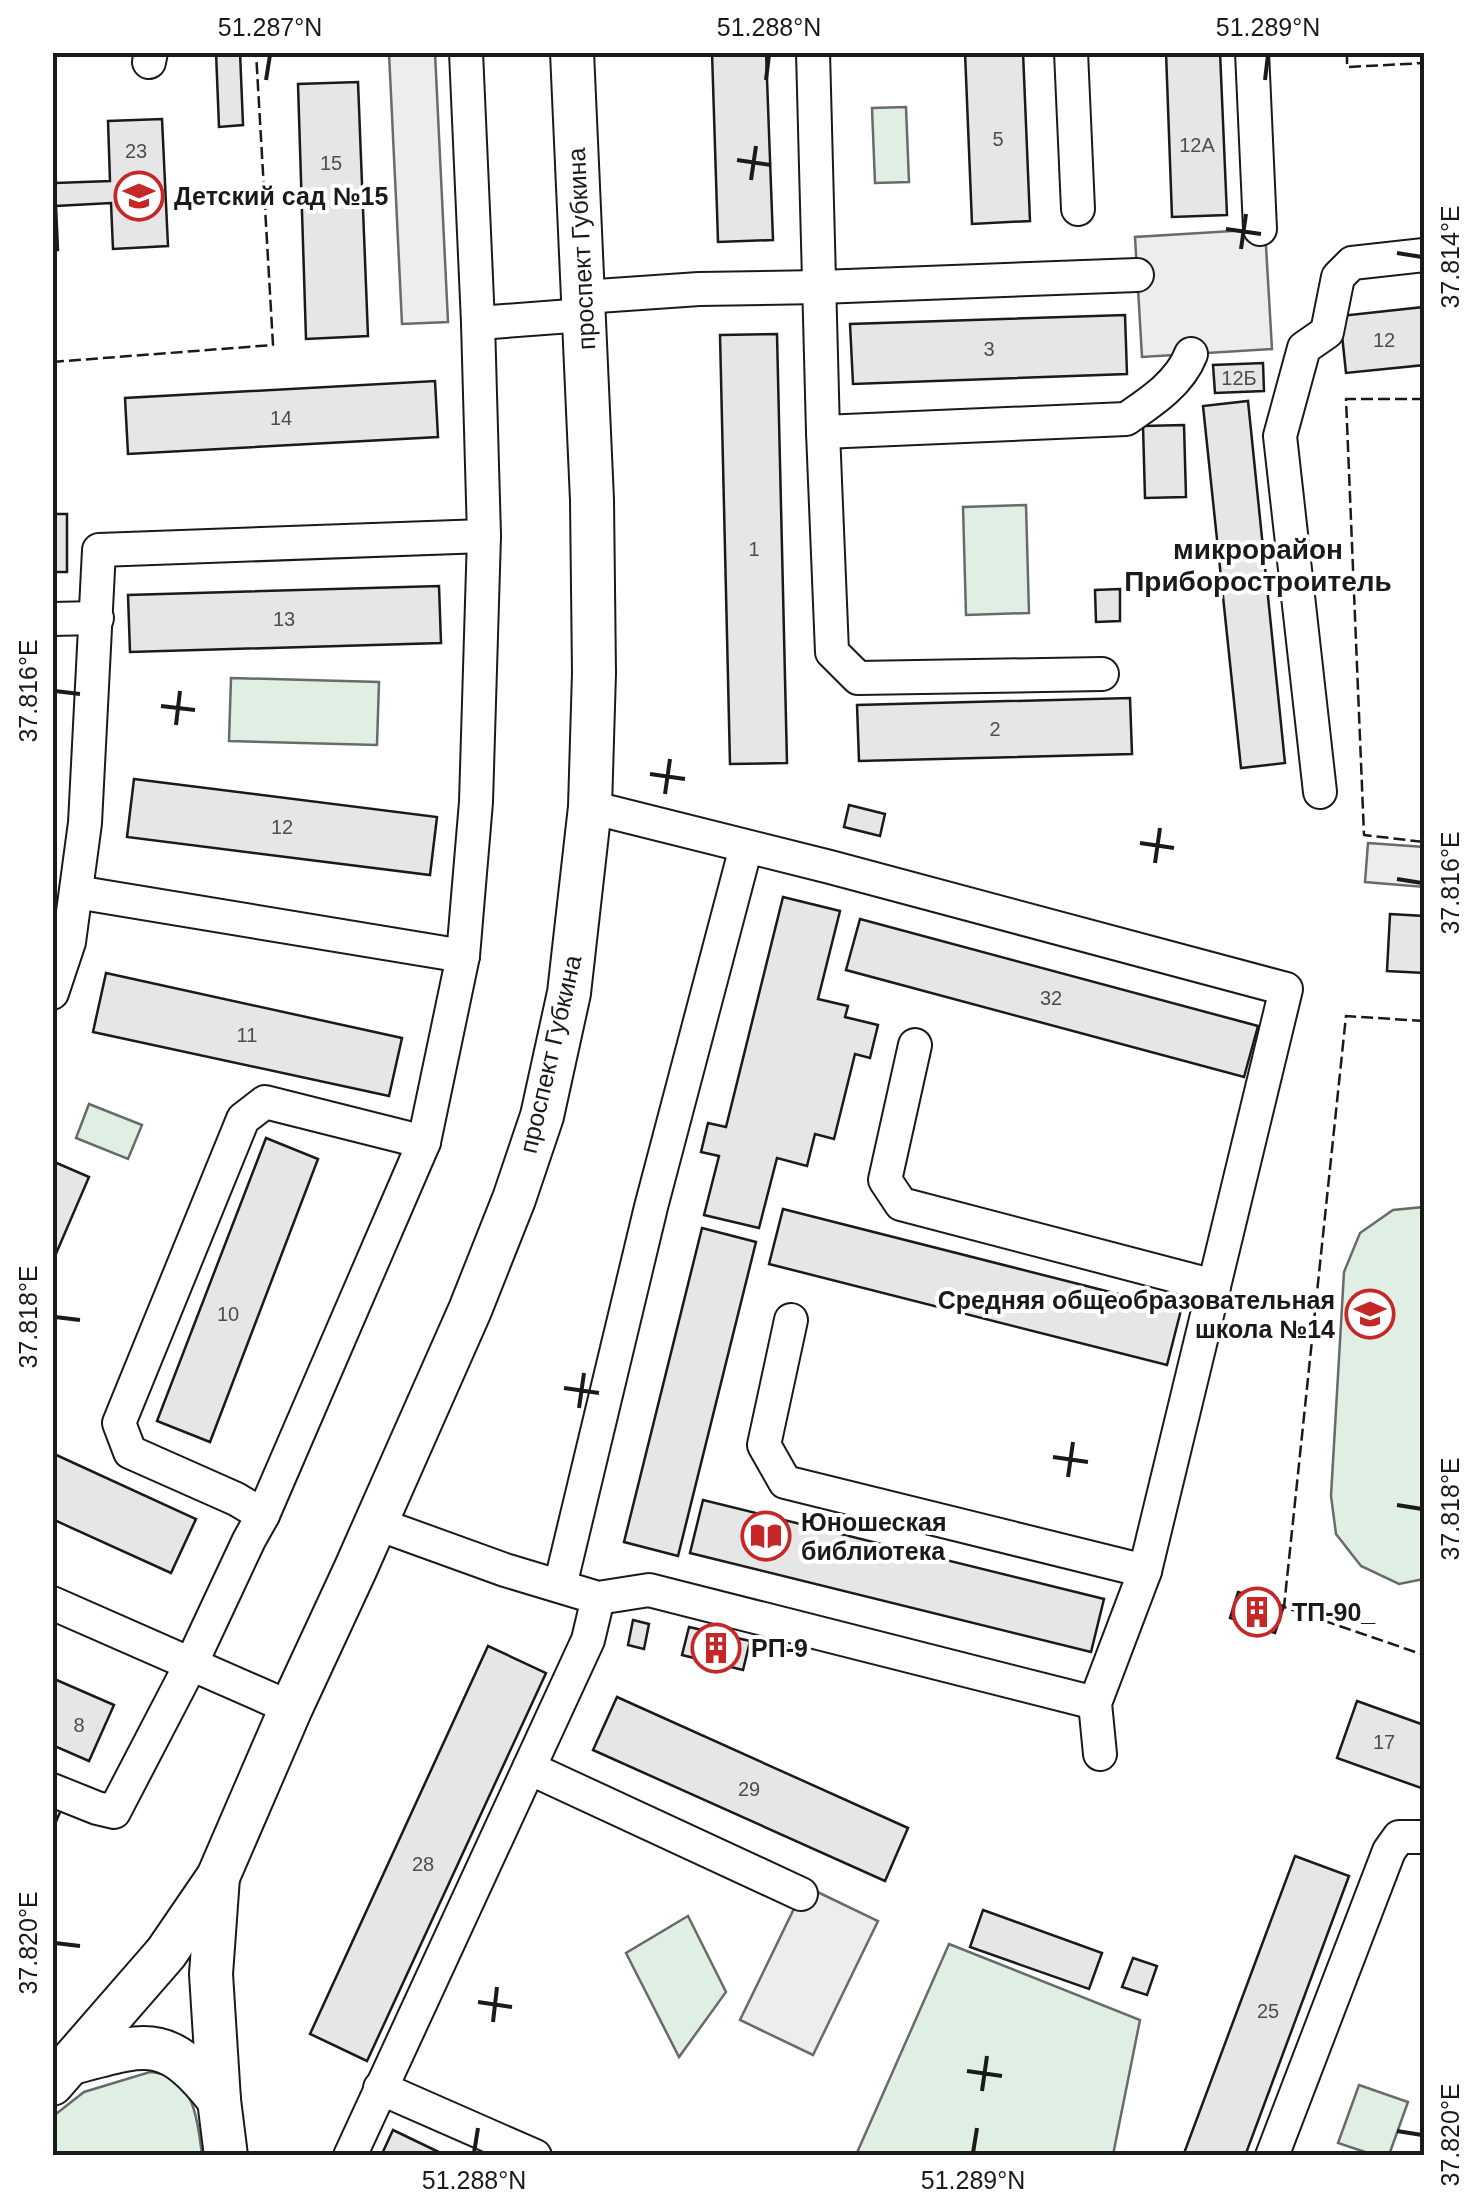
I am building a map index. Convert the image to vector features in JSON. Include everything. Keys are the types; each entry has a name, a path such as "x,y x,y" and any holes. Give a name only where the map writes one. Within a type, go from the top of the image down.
{"main road":[{"name":"проспект Губкина","path":"62,2074 166,1953 218,1877 470,1310 542,1116 569,993 590,807 592,500 572,52"},
{"path":"218,1877 211,1974 226,2156"},
{"path":"62,2074 130,2048 165,2050 198,2073 220,2100"}],"lane":[{"path":"52,1790 114,1812 192,1664 263,1515 424,1142 462,956 476,802 484,536 466,52"},
{"path":"813,52 832,652 858,678 1102,674"},
{"path":"1071,52 1078,209"},
{"path":"1252,52 1260,229"},
{"path":"1320,792 1280,436 1304,348 1327,332 1338,277 1352,263 1424,255"},
{"path":"478,322 699,289 1138,275"},
{"path":"823,432 1126,418 1156,399 1186,368 1191,354"},
{"path":"52,993 69,942 76,892 68,820 97,618 99,550 484,536"},
{"path":"52,619 97,618"},
{"path":"590,807 1286,989 1146,1572 1095,1703 1100,1754"},
{"path":"560,1586 651,1207 746,847"},
{"path":"76,892 462,956"},
{"path":"915,1045 886,1180 900,1204 1214,1286"},
{"path":"263,1515 130,1452 120,1423 242,1119 266,1102 424,1142"},
{"path":"791,1320 764,1444 785,1482 1146,1572"},
{"path":"375,1523 505,1570 598,1598 649,1590 1095,1703"},
{"path":"350,2156 588,1640 598,1598"},
{"path":"52,1603 291,1708"},
{"path":"529,1768 801,1894"},
{"path":"1272,2156 1389,1851 1399,1837 1424,1838"},
{"path":"380,2088 535,2156"}],"green space":[{"path":"906,107 909,182 875,183 872,108"},
{"path":"1026,505 1029,613 966,615 963,507"},
{"path":"231,678 379,682 377,745 229,741"},
{"path":"89,1104 142,1125 128,1159 76,1138"},
{"path":"1424,1207 1424,1579 1399,1584 1361,1566 1336,1534 1331,1496 1344,1272 1360,1233 1393,1210"},
{"path":"688,1916 726,1992 679,2057 626,1953"},
{"path":"949,1944 1140,2020 1113,2155 856,2155"},
{"path":"150,2072 167,2075 184,2088 194,2109 202,2155 53,2155 52,2117 84,2092"},
{"path":"1359,2085 1408,2102 1389,2155 1374,2155 1338,2143"}],"shaded area":[{"path":"389,53 435,53 448,322 402,324"},
{"path":"1265,229 1272,349 1142,357 1135,237"},
{"path":"1368,843 1424,847 1424,887 1365,882"},
{"path":"805,1886 878,1921 813,2055 740,2020"}],"building":[{"path":"216,52 240,52 243,125 219,127"},
{"path":"712,52 766,52 773,240 718,242"},
{"path":"965,52 1023,52 1030,221 972,224"},
{"path":"1166,52 1220,52 1227,215 1172,217"},
{"path":"358,82 368,336 306,339 298,84"},
{"path":"52,91 56,183 110,181 108,121 162,119 168,246 113,249 111,203 56,206 58,250 52,250"},
{"path":"1424,307 1424,365 1346,373 1340,316"},
{"path":"1125,315 1127,374 853,384 850,324"},
{"path":"777,334 787,763 730,764 720,335"},
{"path":"1263,363 1264,391 1215,393 1213,365"},
{"path":"435,381 438,437 128,454 125,398"},
{"path":"1248,401 1285,763 1241,768 1203,406"},
{"path":"1184,425 1186,497 1145,498 1143,426"},
{"path":"52,514 67,514 67,572 52,572"},
{"path":"439,586 441,643 130,652 128,595"},
{"path":"1120,589 1120,621 1096,622 1095,590"},
{"path":"1130,698 1132,754 859,761 857,705"},
{"path":"134,779 437,817 430,875 127,837"},
{"path":"849,805 885,814 880,836 844,827"},
{"path":"783,897 840,911 818,999 848,1006 845,1017 878,1025 870,1058 855,1054 834,1139 815,1134 807,1166 777,1158 759,1228 704,1215 719,1156 701,1152 708,1123 726,1127"},
{"path":"1390,914 1424,916 1424,973 1387,971"},
{"path":"860,919 1258,1026 1244,1077 846,970"},
{"path":"106,973 402,1038 389,1096 93,1032"},
{"path":"266,1138 318,1159 210,1442 157,1421"},
{"path":"52,1161 89,1177 52,1263"},
{"path":"783,1209 1181,1310 1167,1365 769,1264"},
{"path":"702,1228 756,1242 678,1556 624,1542"},
{"path":"52,1453 196,1519 171,1573 52,1519"},
{"path":"703,1500 1104,1599 1091,1652 690,1553"},
{"name":"ТП-90_","path":"1238,1592 1284,1606 1275,1633 1230,1618"},
{"path":"633,1620 649,1624 644,1649 628,1645"},
{"name":"РП-9","path":"689,1627 750,1641 743,1670 682,1655"},
{"path":"488,1646 546,1673 367,2061 310,2034"},
{"path":"52,1678 114,1705 89,1761 52,1745"},
{"path":"617,1697 908,1828 885,1881 593,1750"},
{"path":"1357,1701 1424,1725 1424,1789 1337,1758"},
{"path":"52,1798 64,1803 52,1831"},
{"path":"1295,1856 1349,1876 1245,2156 1183,2156"},
{"path":"983,1910 1102,1953 1089,1989 970,1947"},
{"path":"1133,1958 1157,1966 1147,1995 1122,1987"},
{"path":"393,2130 447,2156 381,2156"}],"fence":[{"path":"52,362 273,345 256,52"},
{"path":"1347,52 1347,67 1424,63"},
{"path":"1424,399 1346,399 1364,835 1424,842"},
{"path":"1424,1021 1346,1016 1284,1607 1424,1655"}],"place":[{"name":"Детский сад №15","path":"139,196"},
{"name":"Средняя общеобразовательная школа №14","path":"1370,1314"},
{"name":"Юношеская библиотека","path":"766,1536"},
{"name":"ТП-90_","path":"1257,1612"},
{"name":"РП-9","path":"716,1648"}],"district":[{"name":"микрорайон Приборостроитель","path":"1258,565"}]}
